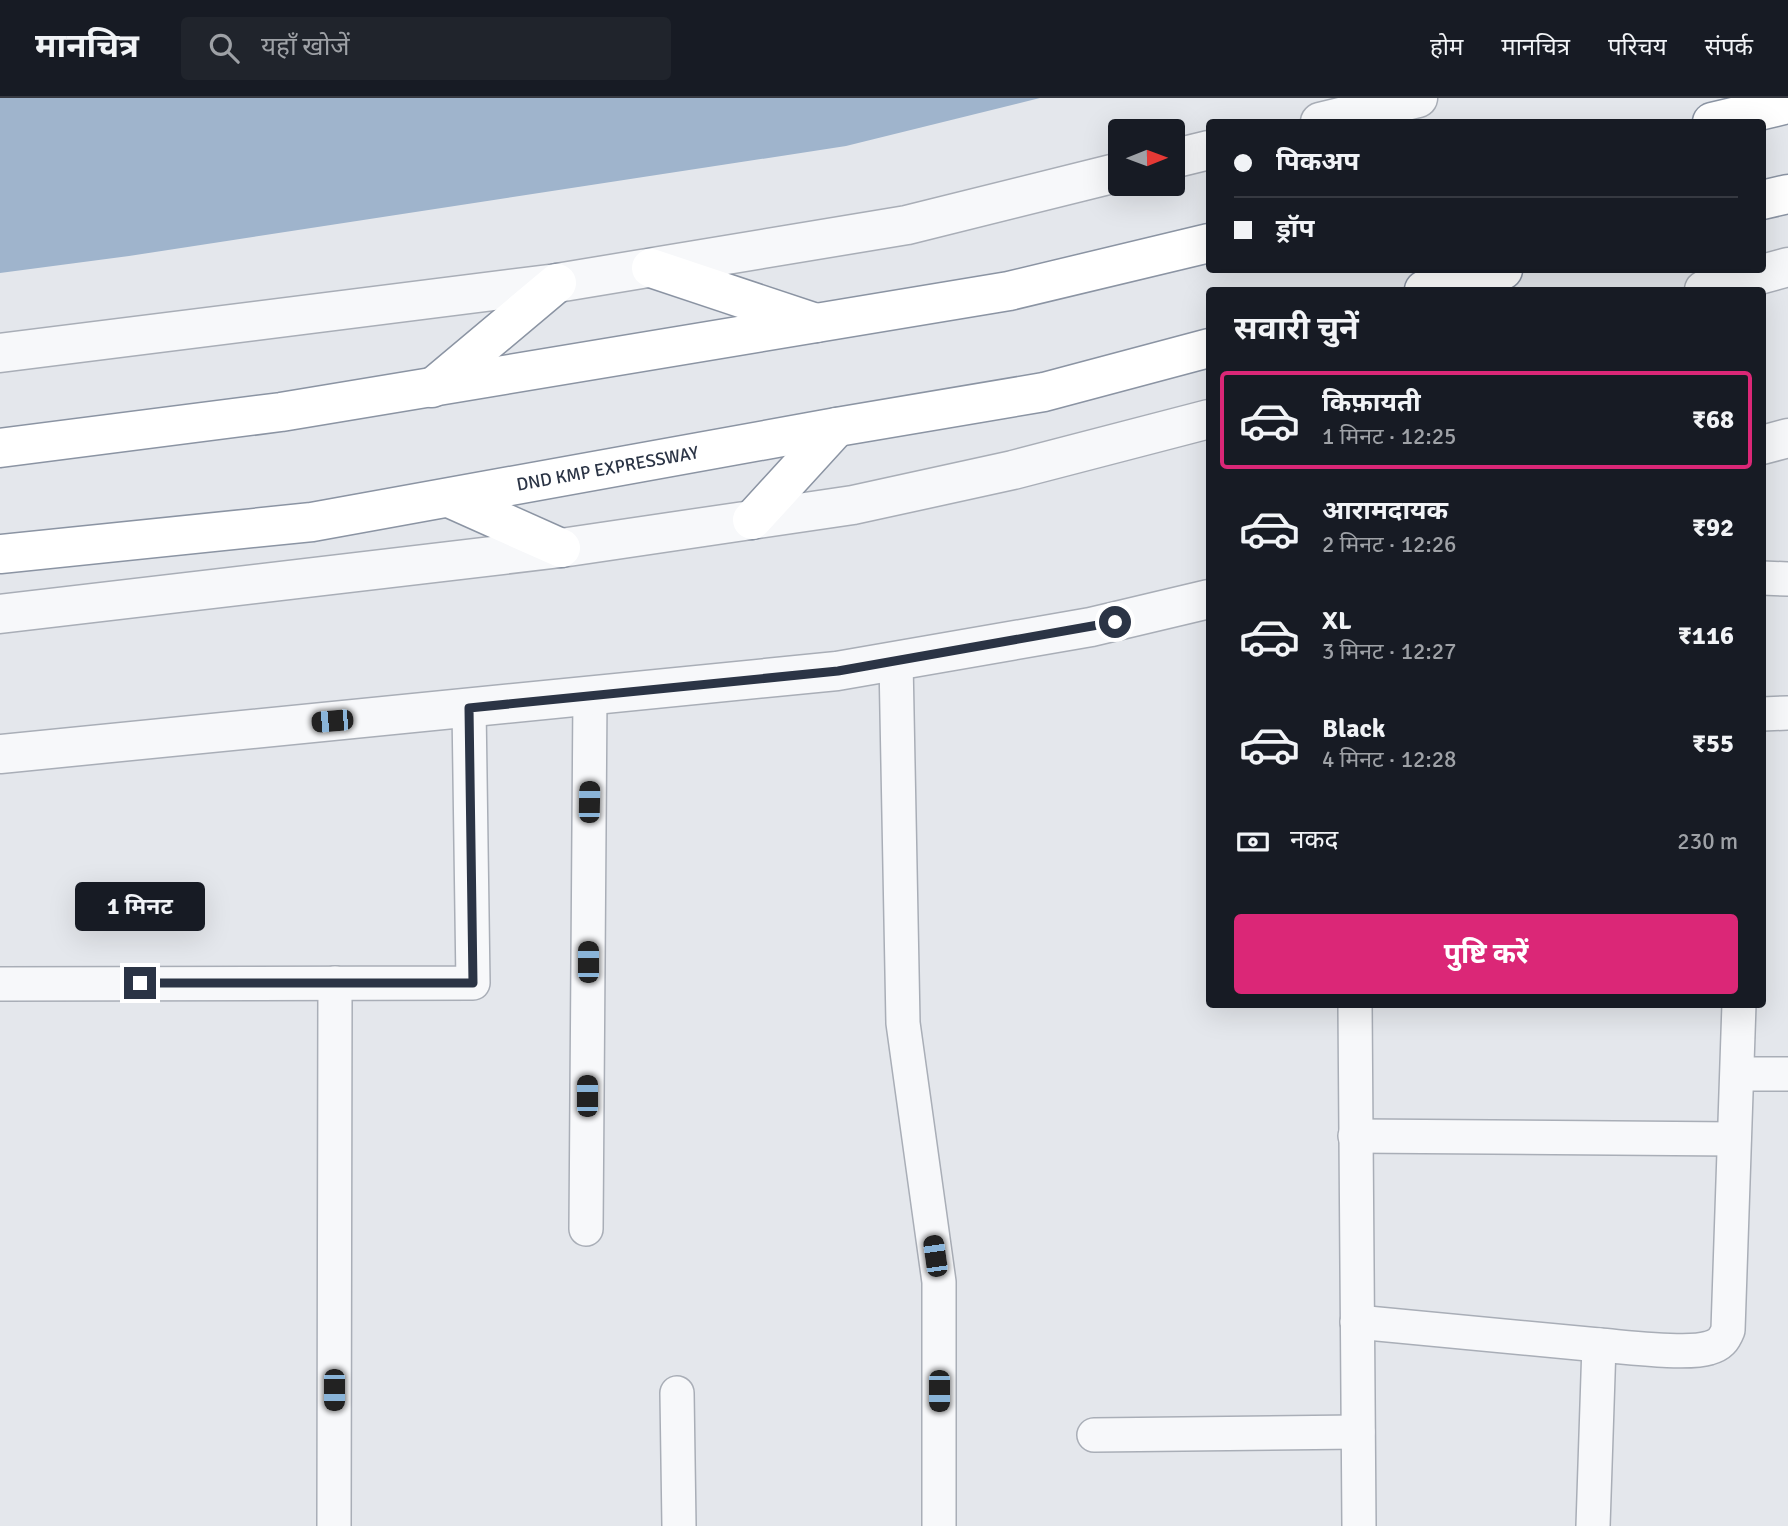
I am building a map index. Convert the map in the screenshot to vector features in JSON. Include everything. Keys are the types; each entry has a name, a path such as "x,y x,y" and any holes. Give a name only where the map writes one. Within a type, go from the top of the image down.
{"highway":[{"path":"1725,119 1788,104"},
{"path":"1766,200 1788,194"},
{"path":"0,448 281,412 1009,291 1206,244"},
{"path":"651,268 816,323"},
{"path":"1436,287 1491,273"},
{"path":"432,388 556,283"},
{"name":"DND KMP EXPRESSWAY","path":"0,554 312,522 1044,392 1206,349"},
{"path":"752,520 837,427"},
{"path":"449,498 561,548"}],"street":[{"path":"1332,119 1418,98"},
{"path":"1185,156 1206,151"},
{"path":"0,353 556,283 651,268 908,225 1108,175"},
{"path":"1715,287 1788,267"},
{"path":"0,614 561,548 853,505 986,476 1206,420"},
{"path":"1766,444 1788,438"},
{"path":"1766,578 1788,579"},
{"path":"0,754 838,671 1091,627 1206,600"},
{"path":"896,661 903,1023 939,1282 939,1526"},
{"path":"586,1229 590,695"},
{"path":"0,984 473,983 469,708"},
{"path":"1766,714 1788,713"},
{"path":"334,1526 335,983"},
{"path":"1356,1008 1359,1526"},
{"path":"1357,1322 1599,1345 1684,1350 1708,1349 1723,1342 1728,1330 1739,1008"},
{"path":"1738,1074 1788,1073"},
{"path":"1355,1136 1734,1139"},
{"path":"1592,1526 1599,1345"},
{"path":"677,1393 679,1526"},
{"path":"1094,1435 1358,1432"}],"water":[{"path":"0,98 1040,98 846,146 129,256 0,273"}],"route":[{"path":"140,983 473,983 469,708 838,671 1115,622"}]}
